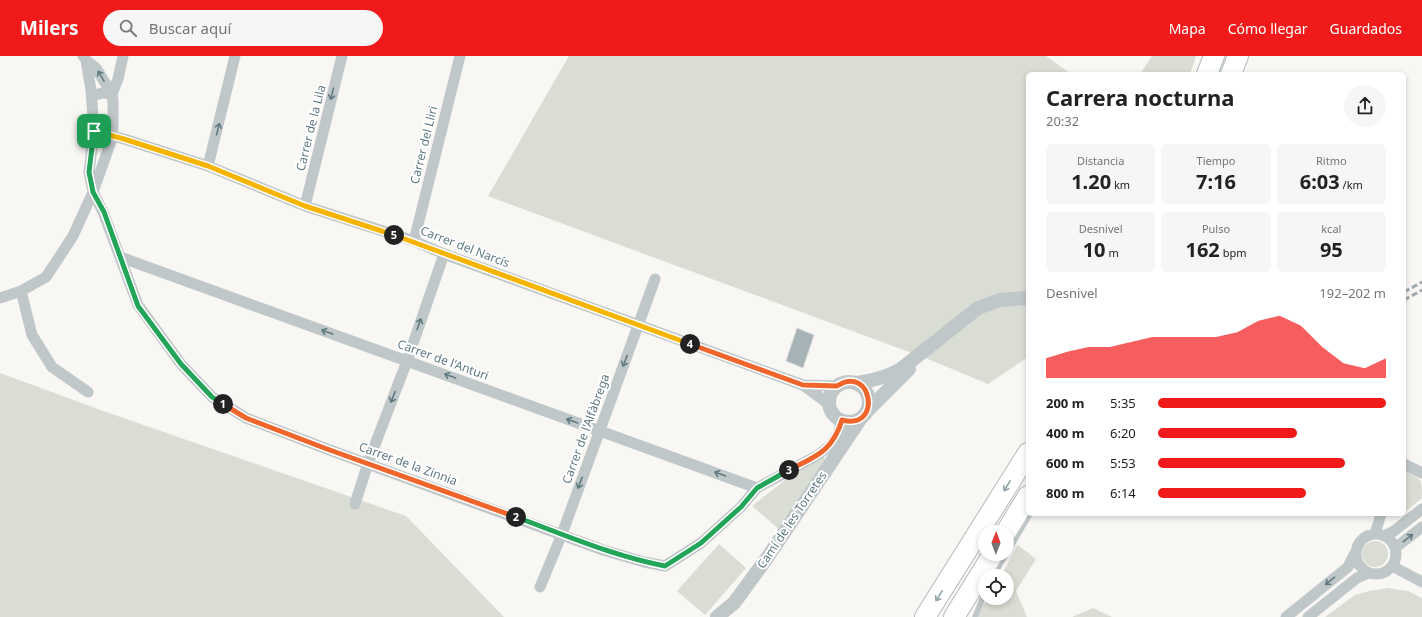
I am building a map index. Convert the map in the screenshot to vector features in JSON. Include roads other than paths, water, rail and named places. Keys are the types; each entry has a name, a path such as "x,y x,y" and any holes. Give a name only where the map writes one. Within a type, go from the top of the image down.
{"highway":[{"path":"1208,72 1214,56"},
{"path":"1232,72 1238,56"},
{"path":"925,617 1026,456"},
{"path":"1010,525 1026,499"},
{"path":"954,617 989,561"}],"street":[{"path":"0,298 21,291 46,277 73,236 93,192 113,136 112,94 118,79 123,56"},
{"path":"208,166 235,56"},
{"name":"Carrer de la Lila","path":"305,206 342,56"},
{"name":"Carrer del Lliri","path":"414,241 460,56"},
{"path":"84,58 96,68 112,94"},
{"name":"Carrer de la Zinnia","path":"84,58 92,96 94,131 89,172 93,192 104,212 138,306 181,364 212,397 246,418 603,550 644,562 665,566 701,543 741,507 757,488 818,455 831,445 838,434 842,420"},
{"path":"92,96 102,93 112,94"},
{"name":"Carrer del Narcís","path":"94,131 208,166 305,206 414,241 444,254 803,385 830,405"},
{"path":"356,504 368,463 407,361 444,254"},
{"name":"Carrer de l'Anturi","path":"120,257 757,488"},
{"path":"129,282 135,270 141,265"},
{"name":"Carrer de l'Alfàbrega","path":"540,587 562,534 656,279"},
{"path":"21,291 32,335 52,366 88,392"},
{"name":"Camí de les Torretes","path":"856,383 866,382 890,375 901,369 978,308 1000,300 1026,298"},
{"name":"Camí de les Torretes","path":"717,617 734,603 767,558 864,414 896,384 929,346"},
{"path":"846,382 856,383 866,391 869,398 864,414 852,422 842,420 834,414 830,405 832,392 837,386 846,382"},
{"name":"Carrer del Narcís","path":"803,385 837,386"},
{"path":"1406,465 1422,473"},
{"path":"1286,617 1348,567 1360,542 1364,538 1394,531 1422,509"},
{"path":"1379,535 1381,516"},
{"path":"1395,548 1422,527"},
{"path":"1308,617 1357,578 1369,574 1382,574 1392,566 1396,554 1393,543 1379,535"},
{"path":"1355,553 1359,565 1369,574"},
{"path":"1392,566 1422,582"}],"lane":[{"path":"1014,541 1029,516"},
{"path":"975,617 980,605"}],"railway":[{"path":"1406,291 1422,282"},
{"path":"1406,299 1422,290"}]}
